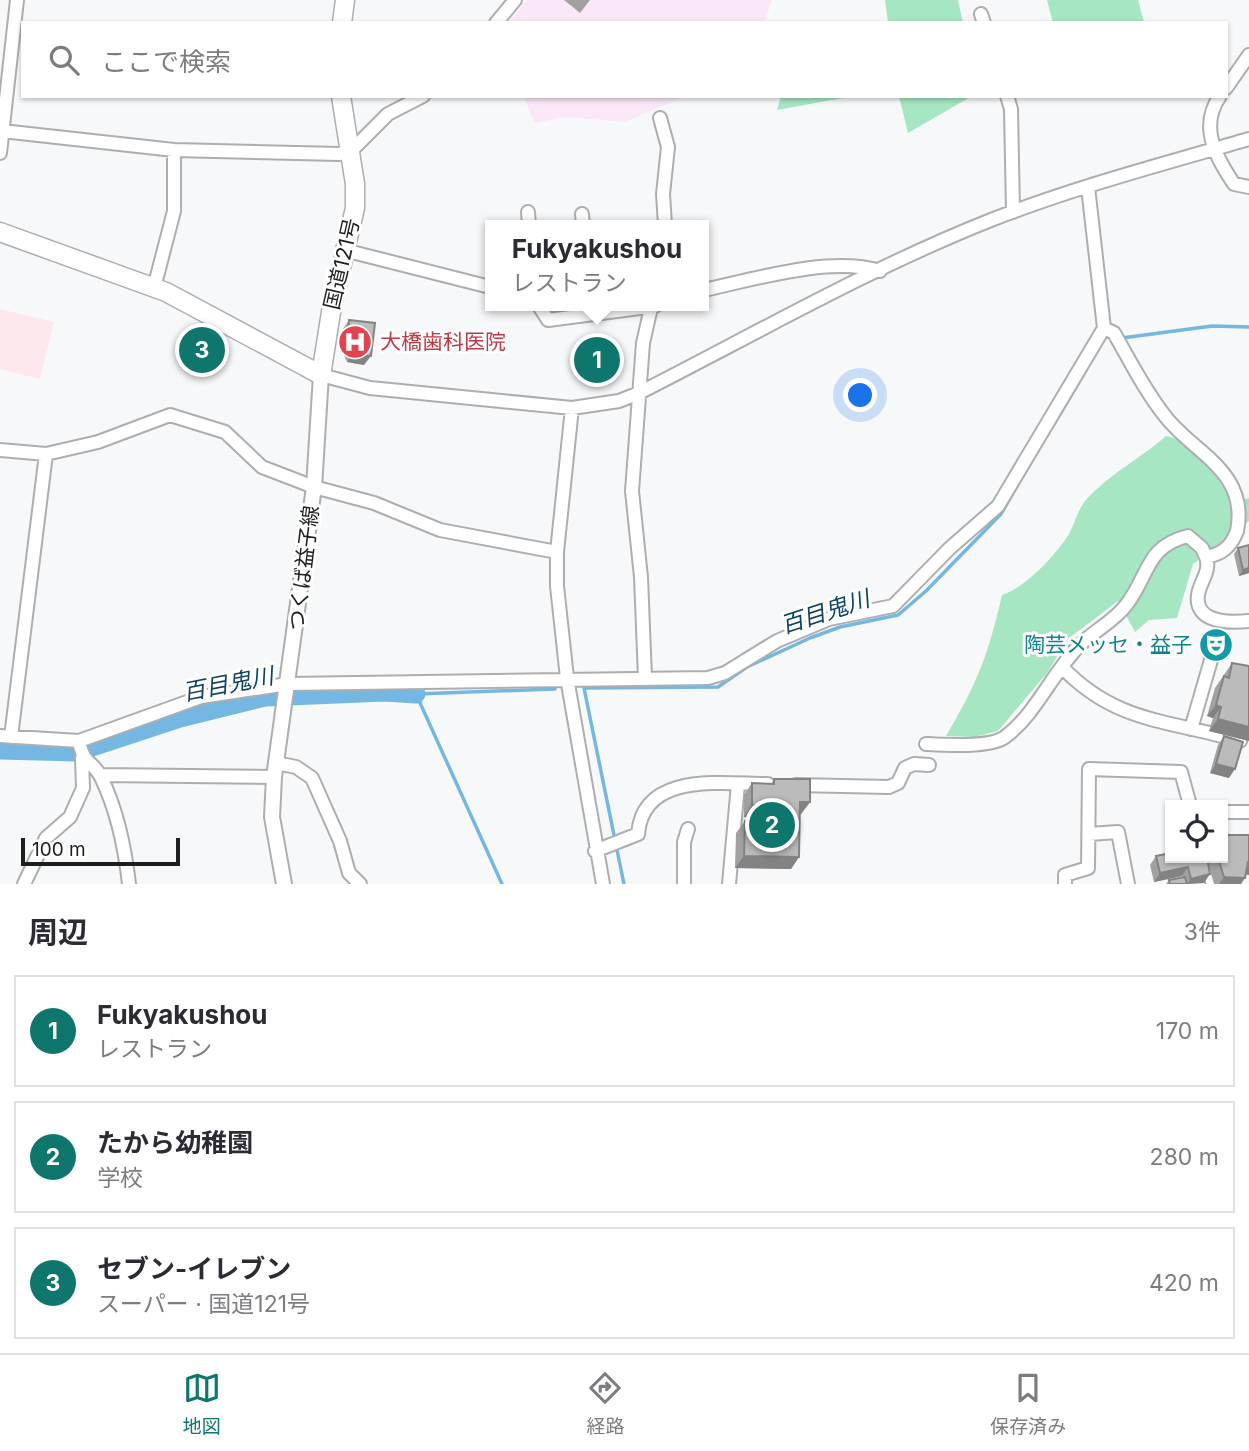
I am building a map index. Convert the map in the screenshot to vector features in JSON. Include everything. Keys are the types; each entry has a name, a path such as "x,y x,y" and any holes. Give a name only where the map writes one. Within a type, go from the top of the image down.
{"highway":[{"path":"342,21 345,0"},
{"name":"国道121号","path":"321,375 344,250 355,208 341,98"},
{"path":"0,232 154,288 200,308 321,375"}],"main road":[{"name":"つくば益子線","path":"284,884 272,817 275,770 314,487 321,375"}],"street":[{"path":"0,153 2,111 17,0"},
{"path":"498,21 515,0"},
{"path":"1228,85 1249,55"},
{"path":"2,131 174,150 350,152 387,114 419,98"},
{"path":"1008,98 1011,109 1013,212"},
{"path":"1206,98 1215,149 1234,184 1249,187"},
{"path":"1209,113 1219,98"},
{"path":"660,118 668,147 663,194 665,220"},
{"path":"321,375 370,388 572,408 618,401 639,393 880,271 1013,212 1249,139"},
{"path":"154,288 174,211 174,150"},
{"path":"46,454 6,736 79,741 201,697 568,678 708,678 725,673 777,641 829,619 892,606 950,548 998,506 1104,328 1088,187"},
{"path":"344,250 485,286"},
{"path":"709,289 771,275 857,264 880,271"},
{"path":"542,311 548,320 592,311"},
{"path":"645,678 641,577 632,491 639,393 652,311"},
{"path":"1104,328 1114,333 1166,418 1212,456 1230,477 1241,500 1241,517 1228,548 1206,557"},
{"path":"572,408 557,552 559,623 603,884"},
{"path":"0,450 46,454 98,442 170,415 225,432 262,467 314,487 374,503 440,530 557,552"},
{"path":"926,744 974,744 1003,738 1077,647 1114,620 1129,603 1158,549 1171,540 1188,536 1202,548 1209,564 1198,597 1200,608 1208,617 1221,622 1249,621"},
{"path":"1191,729 1211,660"},
{"path":"1062,667 1077,682 1115,708 1240,741"},
{"path":"24,884 46,838 70,817 83,788 79,741"},
{"path":"82,758 100,775 124,845 129,884"},
{"path":"596,851 638,834 639,820 661,793 693,784 889,787 898,783 905,768 914,764 929,765"},
{"path":"100,775 275,770 296,767 312,779 340,841 349,873 360,884"},
{"path":"1065,884 1065,875 1088,869 1089,769 1181,772 1189,800"},
{"path":"729,884 738,784"},
{"path":"1228,812 1249,812"},
{"path":"684,884 684,842 688,829"},
{"path":"1089,834 1118,831 1129,884"},
{"path":"1207,863 1213,884"}],"shaded area":[{"path":"527,0 772,0 765,21 510,21"},
{"path":"525,98 682,98 624,122 566,117 534,123"},
{"path":"0,309 54,322 40,379 0,369"}],"green space":[{"path":"885,0 958,0 963,21 888,21"},
{"path":"1047,0 1138,0 1143,21 1052,21"},
{"path":"780,98 843,98 777,110"},
{"path":"899,98 969,98 908,133"},
{"path":"1166,436 1200,444 1236,502 1249,498 1249,521 1193,564 1177,618 1149,620 1135,632 1118,601 1068,639 1047,673 998,731 974,737 946,736 981,668 1002,595 1021,585 1048,560 1069,534 1083,504 1095,491"}],"building":[{"path":"349,320 375,323 371,356 353,354 348,342"},
{"path":"1249,545 1249,568 1243,570 1238,548"},
{"path":"1232,663 1249,666 1249,727 1218,719 1221,707 1216,705 1224,676 1229,678"},
{"path":"1224,736 1243,742 1235,769 1216,764"},
{"path":"774,779 810,779 810,802 800,802 799,857 744,856 745,821 760,821 760,806 752,805 752,783 774,784"},
{"path":"1228,835 1249,835 1249,862 1245,878 1224,877 1220,863 1228,863"},
{"path":"1165,854 1165,863 1208,863 1210,874 1191,879 1188,867 1160,873 1156,856"},
{"path":"1185,877 1187,884 1170,884 1169,880"}],"waterway":[{"name":"百目鬼川","path":"1122,338 1212,326 1249,327"},
{"name":"百目鬼川","path":"1054,424 1086,370"},
{"name":"百目鬼川","path":"624,884 584,688 718,687 747,667 810,638 840,627 898,615 926,591 1001,514 1018,484"},
{"path":"502,884 416,694 555,689"},
{"name":"百目鬼川","path":"0,750 77,752 180,718 265,697 385,692 416,694"}],"place":[{"name":"大橋歯科医院","path":"355,342"},
{"name":"セブン-イレブン","path":"202,350"},
{"name":"Fukyakushou","path":"597,360"},
{"name":"陶芸メッセ・益子","path":"1216,645"},
{"name":"たから幼稚園","path":"772,825"}]}
